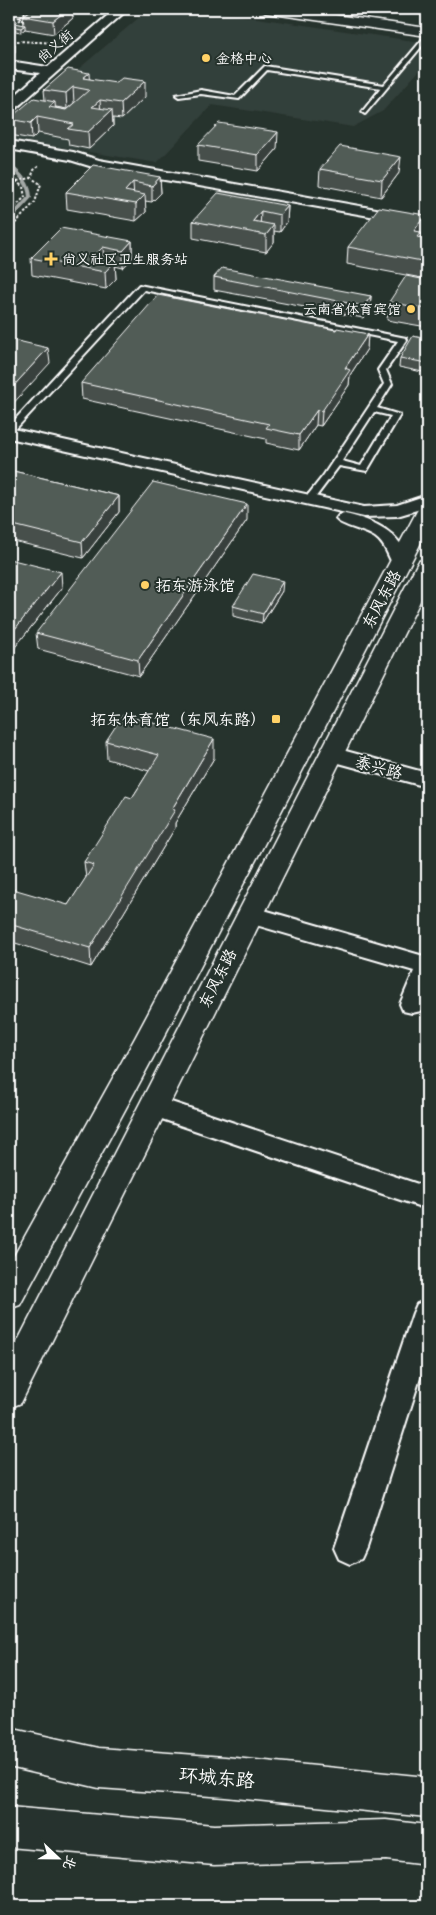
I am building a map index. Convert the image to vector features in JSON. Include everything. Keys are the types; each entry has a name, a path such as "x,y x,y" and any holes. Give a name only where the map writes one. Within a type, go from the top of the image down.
{"main road":[{"path":"266,9 427,34"},
{"path":"304,9 335,11 427,26"},
{"name":"东风东路","path":"9,1295 145,1046 427,512"},
{"name":"东风东路","path":"9,1392 427,566"},
{"name":"环城东路","path":"9,1748 99,1768 225,1777 427,1797"},
{"path":"9,1827 214,1845 386,1840 427,1845"}],"street":[{"name":"尚义街","path":"9,107 120,11"},
{"path":"9,65 49,71"},
{"path":"9,145 73,156 96,164 427,222"},
{"path":"9,432 364,512 378,513 405,509 427,500"},
{"path":"9,444 359,522 375,529 388,538 401,562"},
{"name":"泰兴路","path":"331,754 427,780"},
{"path":"250,915 427,966"},
{"path":"412,1004 427,970"},
{"path":"153,1106 427,1198"},
{"path":"350,1548 427,1313"}],"lane":[{"path":"88,9 120,11"},
{"path":"365,112 427,34"},
{"path":"179,95 201,92 237,98 265,68 385,87"},
{"path":"9,432 142,287 403,340 382,370 388,384 337,463 309,500"},
{"path":"337,463 364,469 396,415 371,409"}],"path":[{"path":"10,18 20,17 26,12"},
{"path":"10,18 14,21 33,22"},
{"path":"17,41 42,41 77,47"},
{"path":"31,178 34,170 56,153"},
{"path":"9,175 23,187 25,197 9,213"},
{"path":"9,230 36,202 40,184 31,178 17,181"}],"shaded area":[{"path":"149,9 196,9 427,43 427,62 383,111 353,127 212,105 157,163 9,139 9,128"}],"building":[{"path":"33,9 68,9 53,21 23,16"},
{"path":"9,22 25,25 21,28 9,26"},
{"path":"9,43 15,44 9,49"},
{"path":"68,69 89,73 83,78 116,83 122,78 145,81 121,103 100,100 92,107 112,110 88,132 68,129 74,124 37,117 31,123 9,119 34,98 55,102 49,107 66,110 89,90 73,87 66,93 44,90"},
{"path":"219,123 278,132 258,155 198,145"},
{"path":"340,146 401,157 382,180 320,169"},
{"path":"93,165 160,177 152,186 133,182 125,191 145,195 136,204 66,192"},
{"path":"218,193 288,206 280,215 261,211 253,221 274,225 266,235 193,221"},
{"path":"379,207 425,215 414,231 421,232 417,237 427,239 424,243 427,243 427,262 348,247"},
{"path":"61,228 132,241 123,251 103,247 93,257 115,261 105,272 31,258"},
{"path":"222,268 371,296 364,306 214,277"},
{"path":"406,276 427,280 427,309 389,302"},
{"path":"158,295 336,330 337,328 368,334 345,368 350,370 322,411 317,410 299,435 266,428 269,424 81,383"},
{"path":"413,336 427,339 427,363 400,358"},
{"path":"9,339 48,348 9,391"},
{"path":"9,470 119,496 82,542 9,524"},
{"name":"拓东游泳馆","path":"153,482 247,504 138,660 36,633"},
{"path":"9,559 61,572 10,635 9,635"},
{"path":"253,574 283,581 263,614 233,606"},
{"path":"123,715 214,739 172,809 175,810 90,948 9,924 9,895 13,889 68,905 94,865 84,862 126,796 132,798 159,755 106,741"}],"waterway":[{"path":"9,166 24,179 30,197 9,220"}],"place":[{"name":"金格中心","path":"206,58"},
{"name":"尚义社区卫生服务站","path":"51,259"},
{"name":"云南省体育宾馆","path":"411,309"},
{"name":"拓东游泳馆","path":"145,585"},
{"name":"拓东体育馆（东风东路）","path":"276,719"}]}
